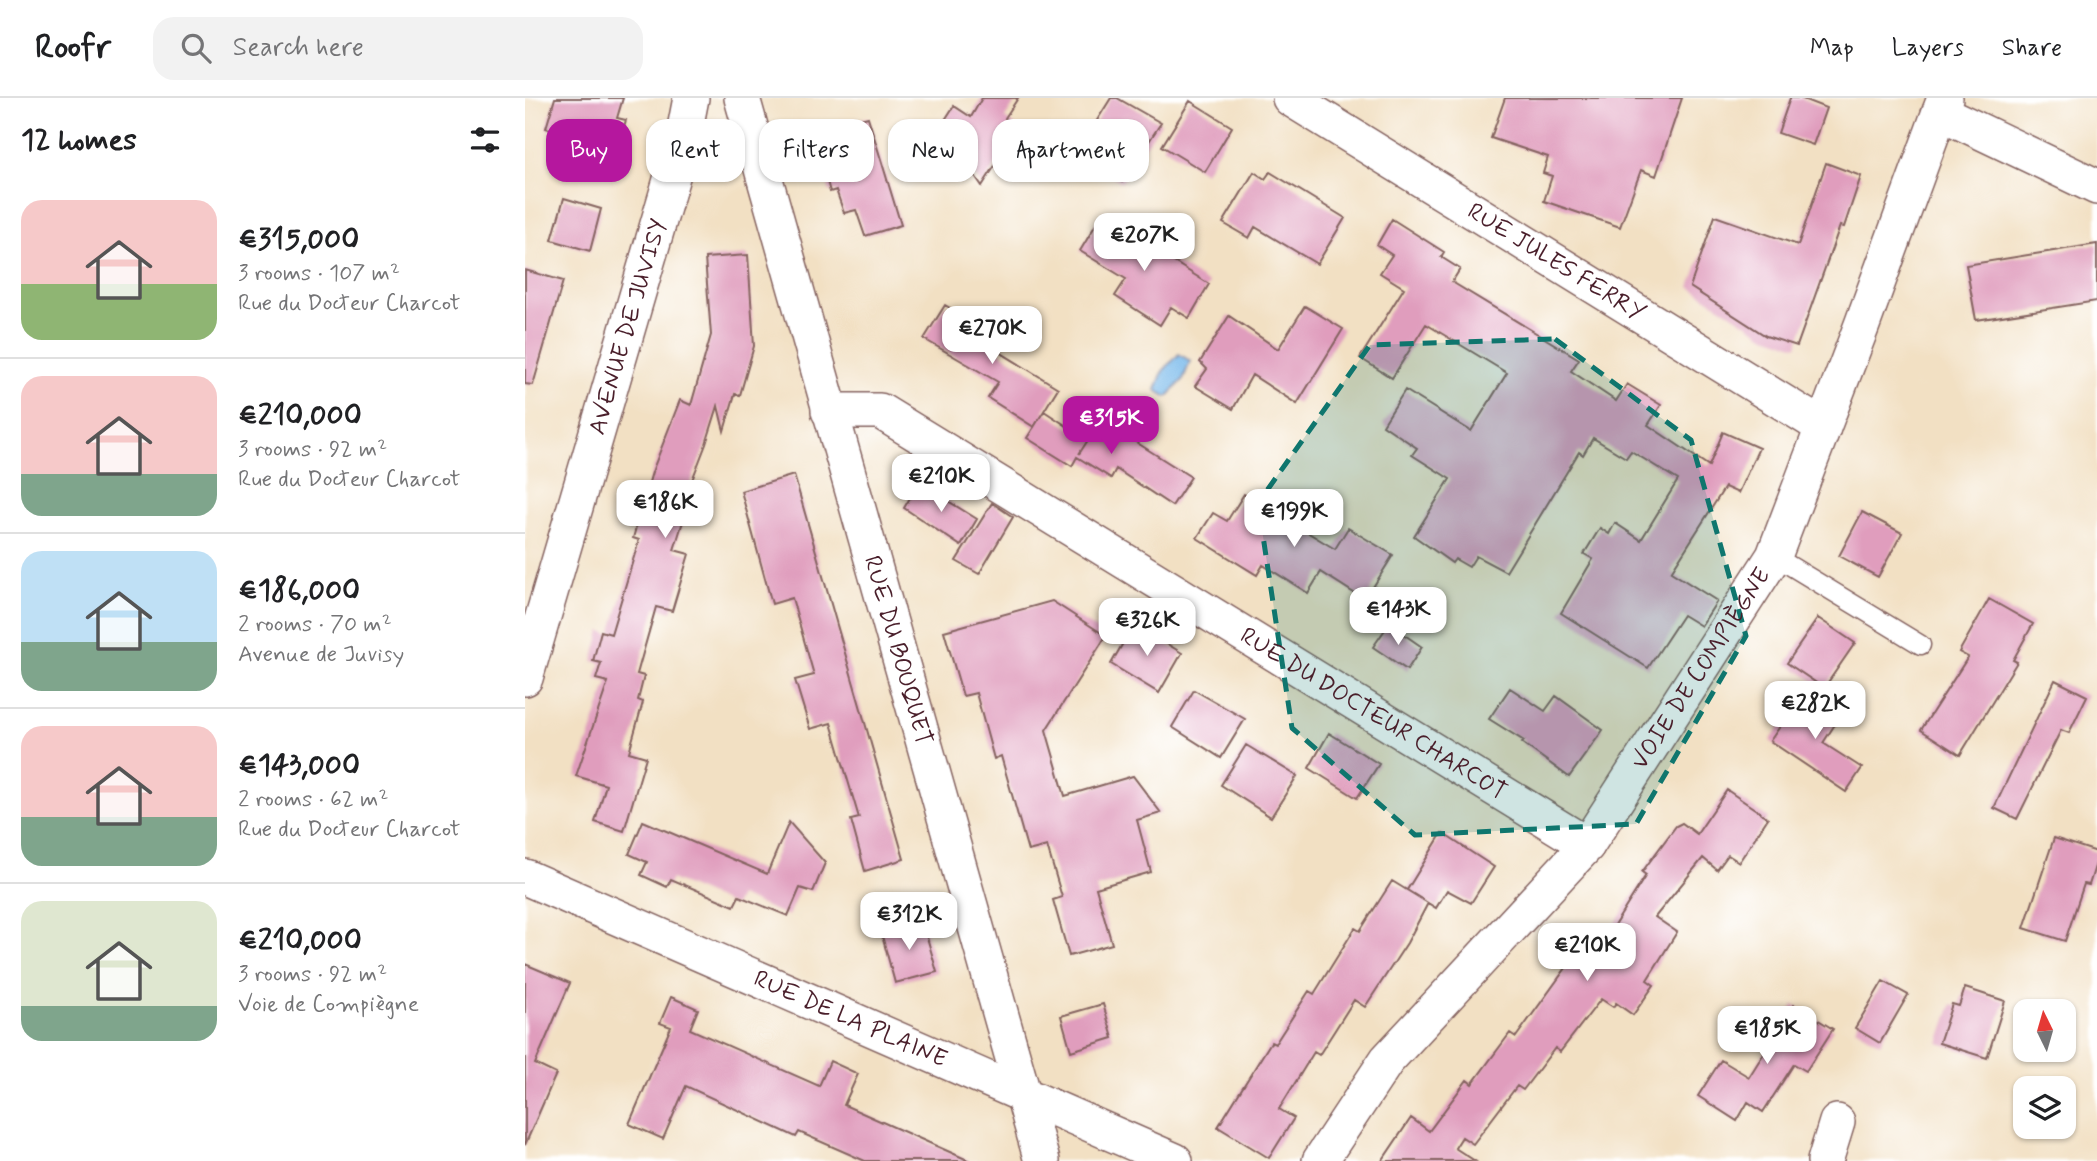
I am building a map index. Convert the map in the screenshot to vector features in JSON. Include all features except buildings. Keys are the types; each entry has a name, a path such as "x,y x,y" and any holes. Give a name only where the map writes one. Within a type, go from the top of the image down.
{"street":[{"name":"AVENUE DE JUVISY","path":"525,678 683,139 691,98"},
{"name":"RUE DU BOUQUET","path":"742,98 1042,1161"},
{"name":"RUE JULES FERRY","path":"1290,98 1823,427"},
{"name":"VOIE DE COMPIÈGNE","path":"1320,1161 1387,1060 1587,845 1775,556 1942,105"},
{"path":"1942,105 2097,187"},
{"name":"RUE DU DOCTEUR CHARCOT","path":"829,411 880,411 1587,845"},
{"name":"RUE DE LA PLAINE","path":"525,877 1175,1161"},
{"path":"1825,1161 1837,1122"}],"lane":[{"path":"1775,556 1921,645"}],"highlighted area":[{"path":"1555,339 1691,440 1746,636 1636,824 1415,835 1292,728 1258,503 1370,345"}],"water":[{"path":"1179,354 1190,361 1183,380 1167,397 1156,390 1163,371"}]}
